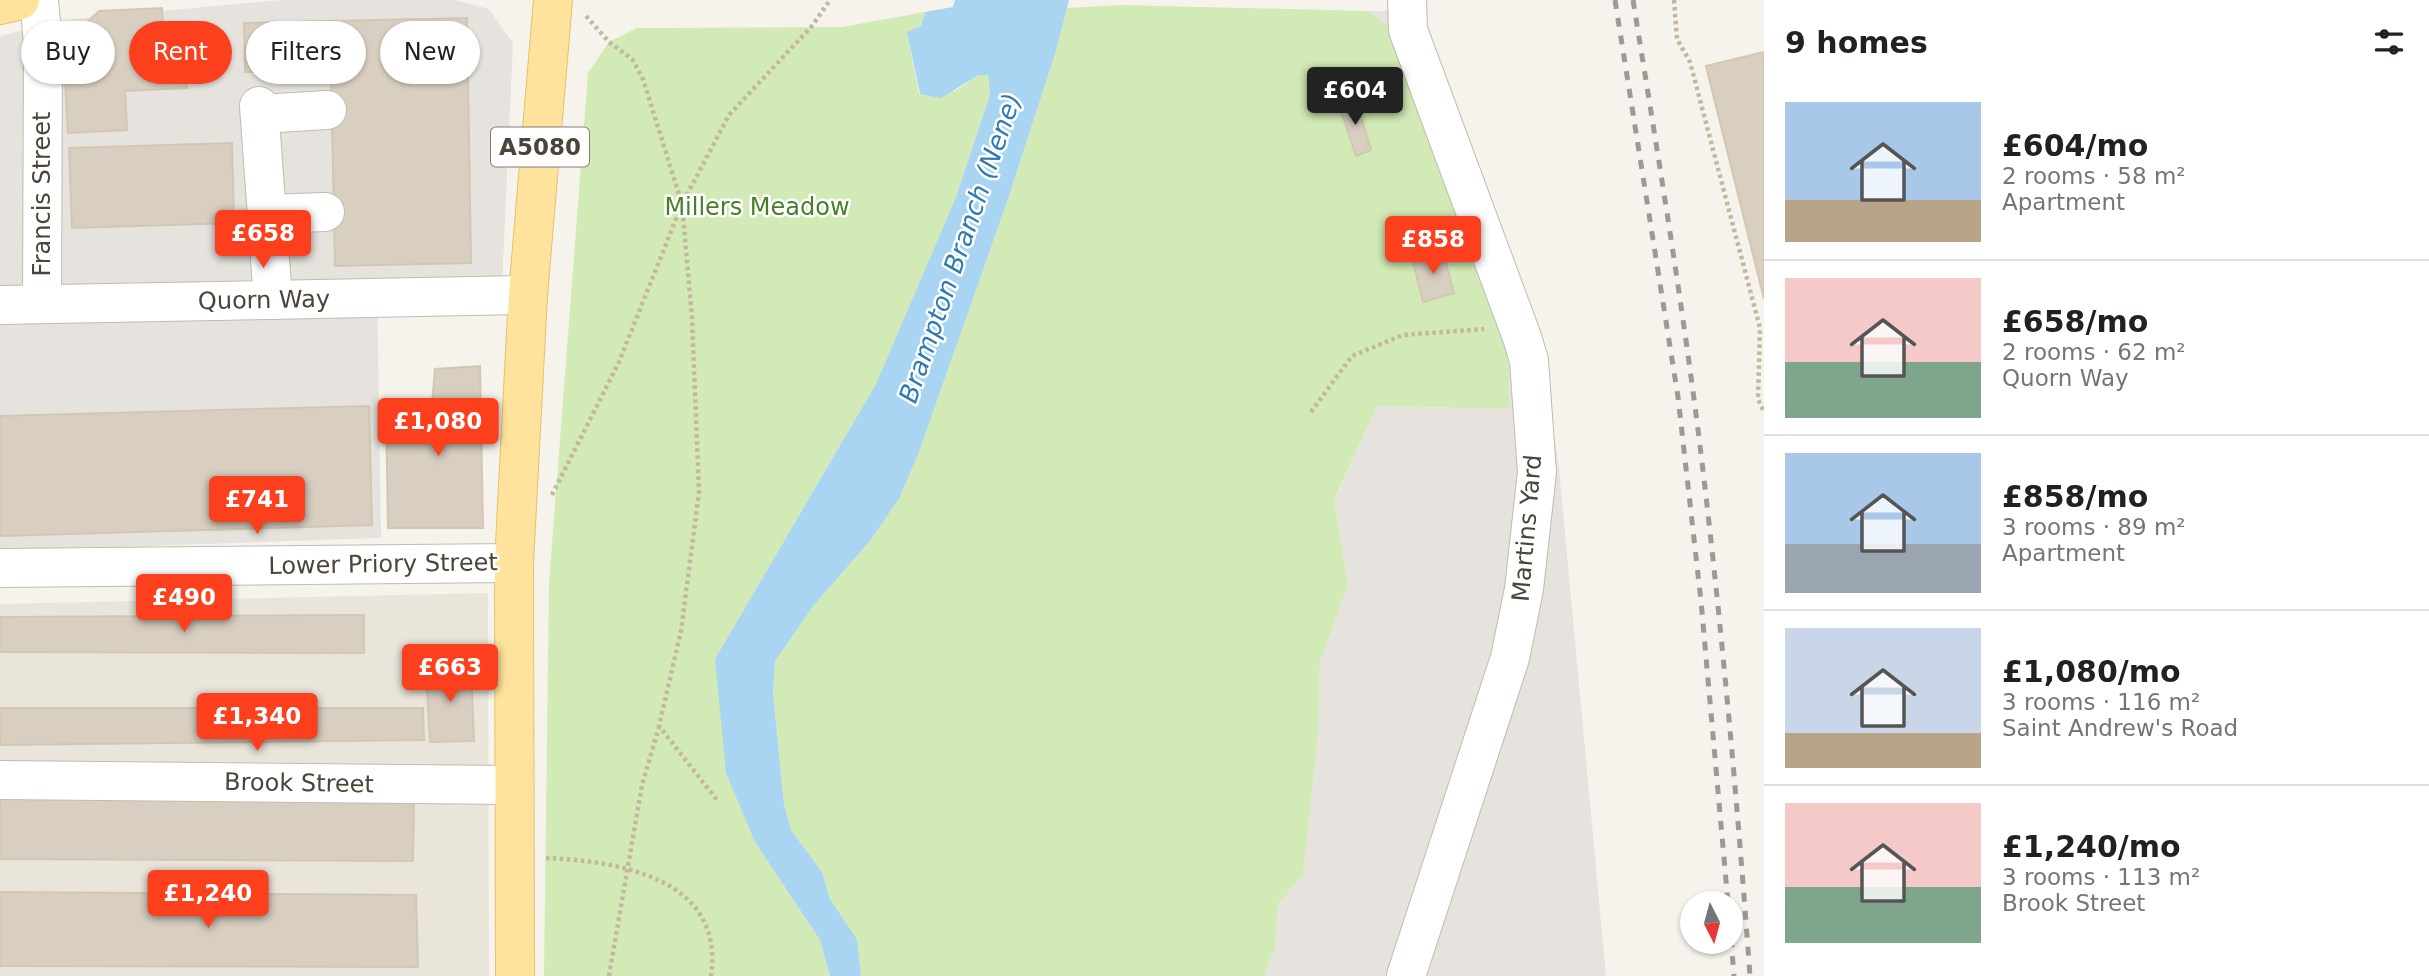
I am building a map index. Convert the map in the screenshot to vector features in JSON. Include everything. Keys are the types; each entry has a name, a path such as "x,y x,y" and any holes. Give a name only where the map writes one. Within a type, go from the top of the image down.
{"main road":[{"path":"0,5 20,0"},
{"name":"A5080","path":"515,976 514,563 528,295 566,4"}],"street":[{"name":"Francis Street","path":"39,0 43,44 42,304"},
{"name":"Martins Yard","path":"1406,976 1510,658 1524,589 1537,472 1529,361 1520,329 1408,30 1407,0"},
{"path":"273,300 260,110 327,110"},
{"path":"267,214 325,212"},
{"name":"Quorn Way","path":"0,305 528,295"},
{"name":"Lower Priory Street","path":"0,568 514,563"},
{"name":"Brook Street","path":"0,780 514,785"}],"path":[{"path":"547,503 619,362 682,204 729,115 811,26 830,0"},
{"path":"1674,0 1677,39 1690,62 1760,328 1758,398 1764,412"},
{"path":"566,4 632,59 643,79 682,204 692,318 699,492 681,631 642,785 630,867 609,976"},
{"path":"1311,412 1352,356 1403,335 1467,329 1520,329"},
{"path":"659,726 717,800"},
{"path":"514,857 630,867 673,886 691,904 710,940 711,976"}],"shaded area":[{"path":"281,0 454,0 489,9 513,43 502,285 377,284 381,538 0,551 0,36 21,31 21,84 115,84 115,21 60,21"},
{"path":"1368,11 1425,11 1422,45 1544,369 1559,468 1606,976 1264,976 1275,948 1278,904 1303,875 1318,735 1320,662 1348,585 1334,501 1377,406 1509,409 1399,34"},
{"path":"488,593 489,976 0,976 0,604"}],"green space":[{"path":"1121,5 1368,11 1399,34 1508,341 1509,409 1377,406 1334,500 1348,585 1320,662 1318,735 1303,875 1278,904 1275,948 1264,976 861,976 857,939 830,899 822,872 791,830 784,804 773,693 775,661 814,605 869,542 899,499 919,452 1008,199 1055,54 1065,8"},
{"name":"Millers Meadow","path":"925,12 921,26 907,32 919,94 955,91 979,75 988,74 990,95 956,197 876,384 715,659 755,842 820,940 830,976 544,976 549,583 588,73 609,42 637,28 842,27"}],"water":[{"name":"Brampton Branch (Nene)","path":"955,0 1069,0 1055,54 1008,199 919,452 899,499 869,542 814,605 775,661 773,693 784,804 791,830 822,872 830,899 857,939 861,976 830,976 820,940 755,842 726,773 715,659 876,384 956,197 990,95 988,75 979,75 941,98 920,94 907,32 921,26 925,12 953,7"}],"building":[{"path":"162,8 163,21 129,21 129,84 187,84 187,88 125,91 127,130 68,133 65,84 115,84 115,21 88,21 99,11"},
{"path":"467,18 467,21 380,21 380,84 468,84 471,263 335,266 331,84 366,84 366,21 333,21"},
{"path":"246,23 246,72 245,72"},
{"path":"1764,52 1764,299 1706,66"},
{"path":"1356,100 1371,150 1356,156 1339,105"},
{"path":"232,143 234,223 72,228 69,148"},
{"path":"1442,249 1454,293 1423,302 1412,258"},
{"path":"480,366 483,528 388,528 386,408 430,427 435,369"},
{"path":"369,406 372,525 0,536 0,416"},
{"path":"364,615 364,653 0,652 0,617"},
{"path":"471,665 474,741 430,742 426,669"},
{"path":"0,708 423,708 424,740 0,745"},
{"path":"0,795 414,799 413,861 0,859"},
{"path":"0,892 416,895 418,967 0,966"}],"railway":[{"path":"1615,0 1678,397 1701,601 1727,891"},
{"path":"1633,0 1674,261 1701,457 1727,693 1750,976"},
{"path":"1732,954 1734,976"}]}
